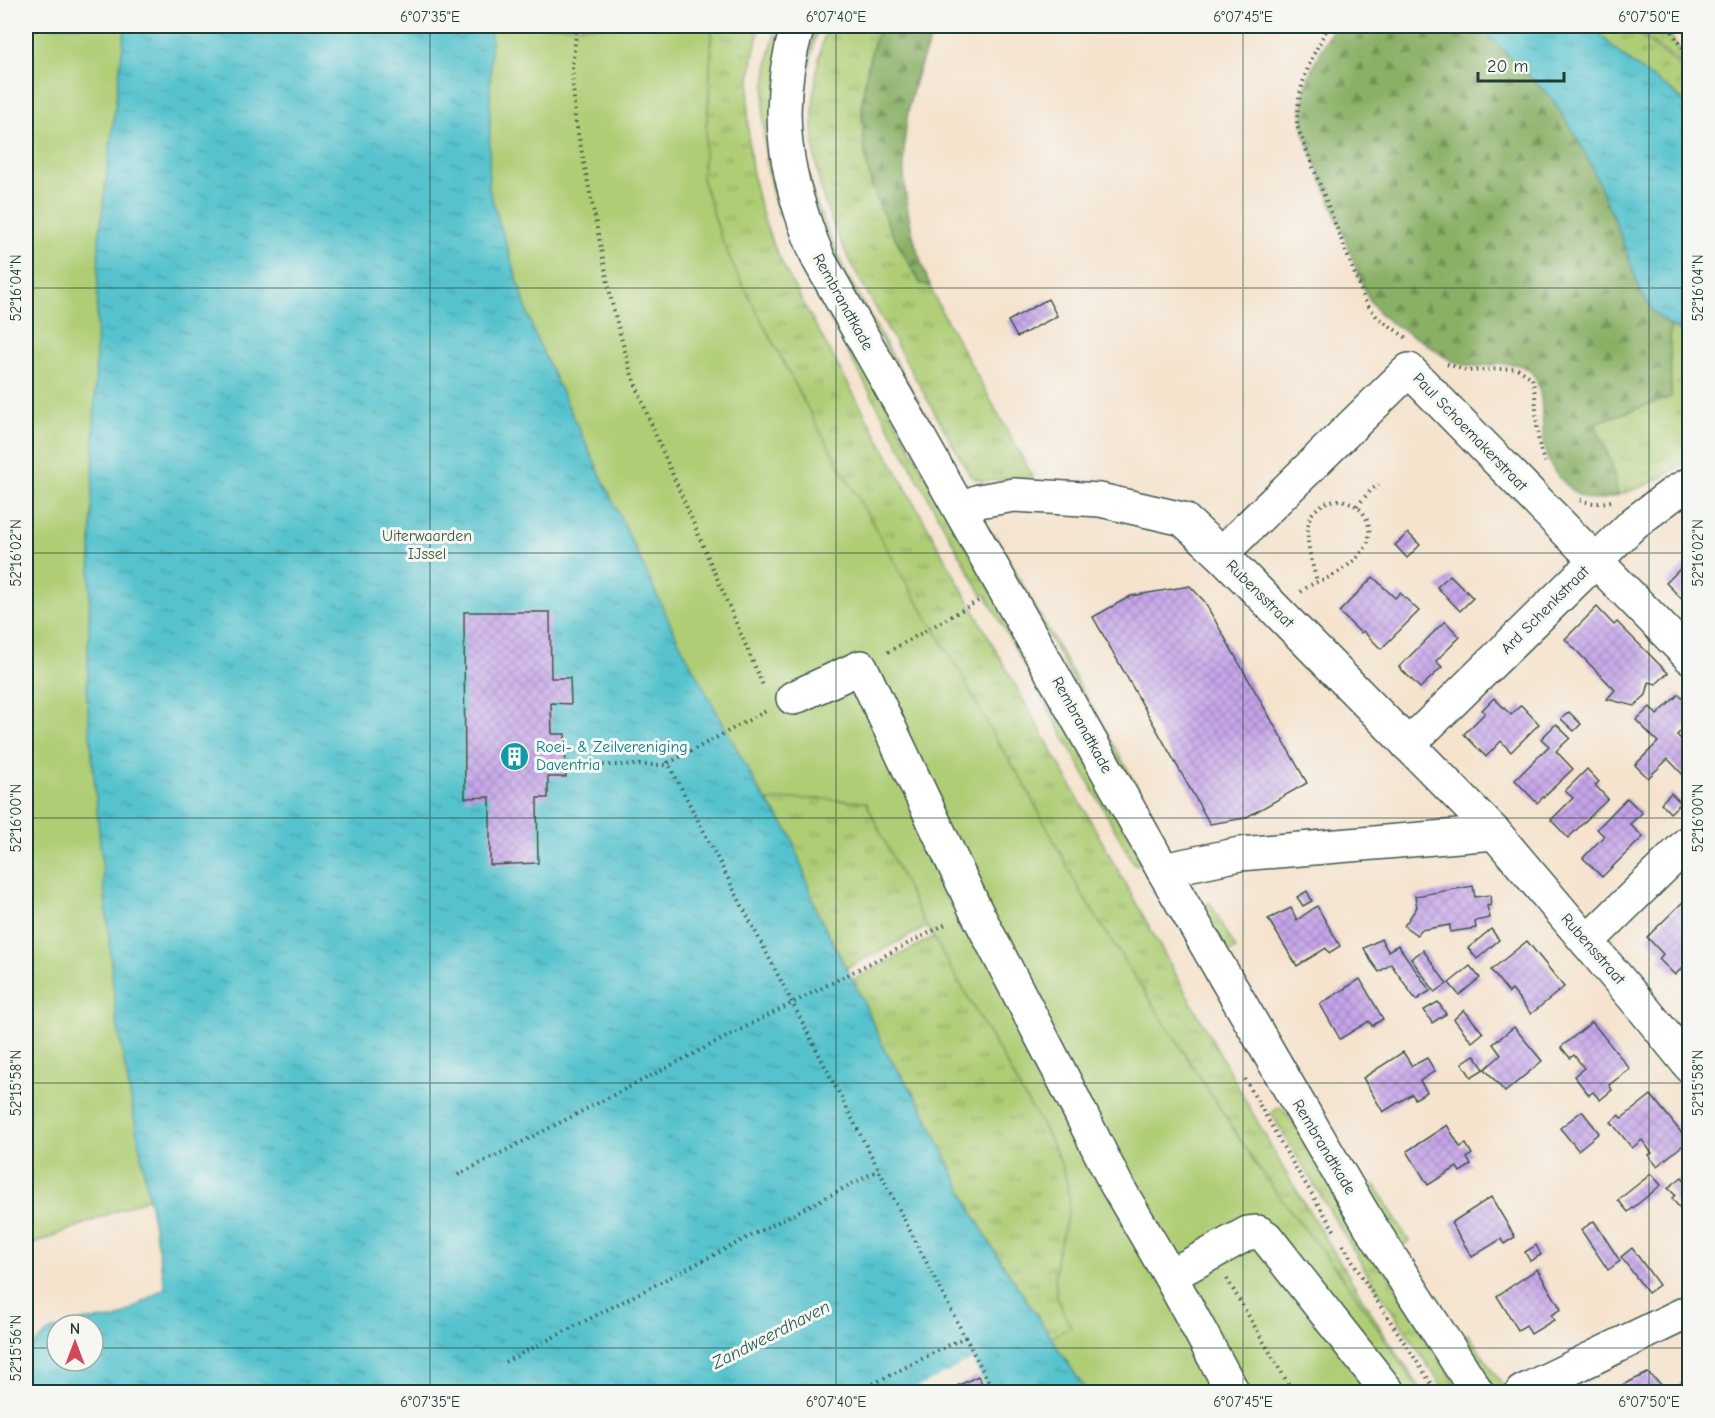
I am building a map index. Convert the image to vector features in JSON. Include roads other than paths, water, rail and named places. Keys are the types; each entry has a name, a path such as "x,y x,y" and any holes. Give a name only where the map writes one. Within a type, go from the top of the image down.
{"street":[{"name":"Rembrandtkade","path":"798,26 787,78 784,128 789,170 806,228 819,260 1163,870 1369,1224 1477,1392"},
{"name":"Paul Schoemakerstraat","path":"1221,555 1409,370 1689,657"},
{"name":"Ard Schenkstraat","path":"1408,745 1635,524 1689,484"},
{"name":"Rubensstraat","path":"960,509 979,501 1014,495 1100,500 1183,519 1495,834 1689,1066"},
{"path":"777,698 861,667 975,909 1116,1184 1170,1276 1233,1392"},
{"path":"1163,870 1240,854 1495,834"},
{"path":"1587,942 1689,841"},
{"path":"1170,1276 1248,1233 1258,1232 1266,1237 1388,1392"},
{"path":"1522,1392 1684,1317"}],"water":[{"name":"Zandweerdhaven","path":"125,26 491,26 489,189 534,333 678,640 759,790 791,835 817,912 861,996 885,1051 921,1105 973,1213 997,1255 1087,1392 26,1392 26,1352 45,1335 45,1373 105,1373 105,1319 117,1319 165,1288 116,1018 87,700 99,239"},
{"path":"1479,26 1592,26 1625,58 1671,90 1689,107 1689,336 1653,312 1640,290 1619,231 1592,167 1574,132 1553,100"}],"place":[{"name":"Roei- & Zeilvereniging Daventria","path":"515,756"}],"park label":[{"name":"Uiterwaarden IJssel","path":"427,545"}]}
